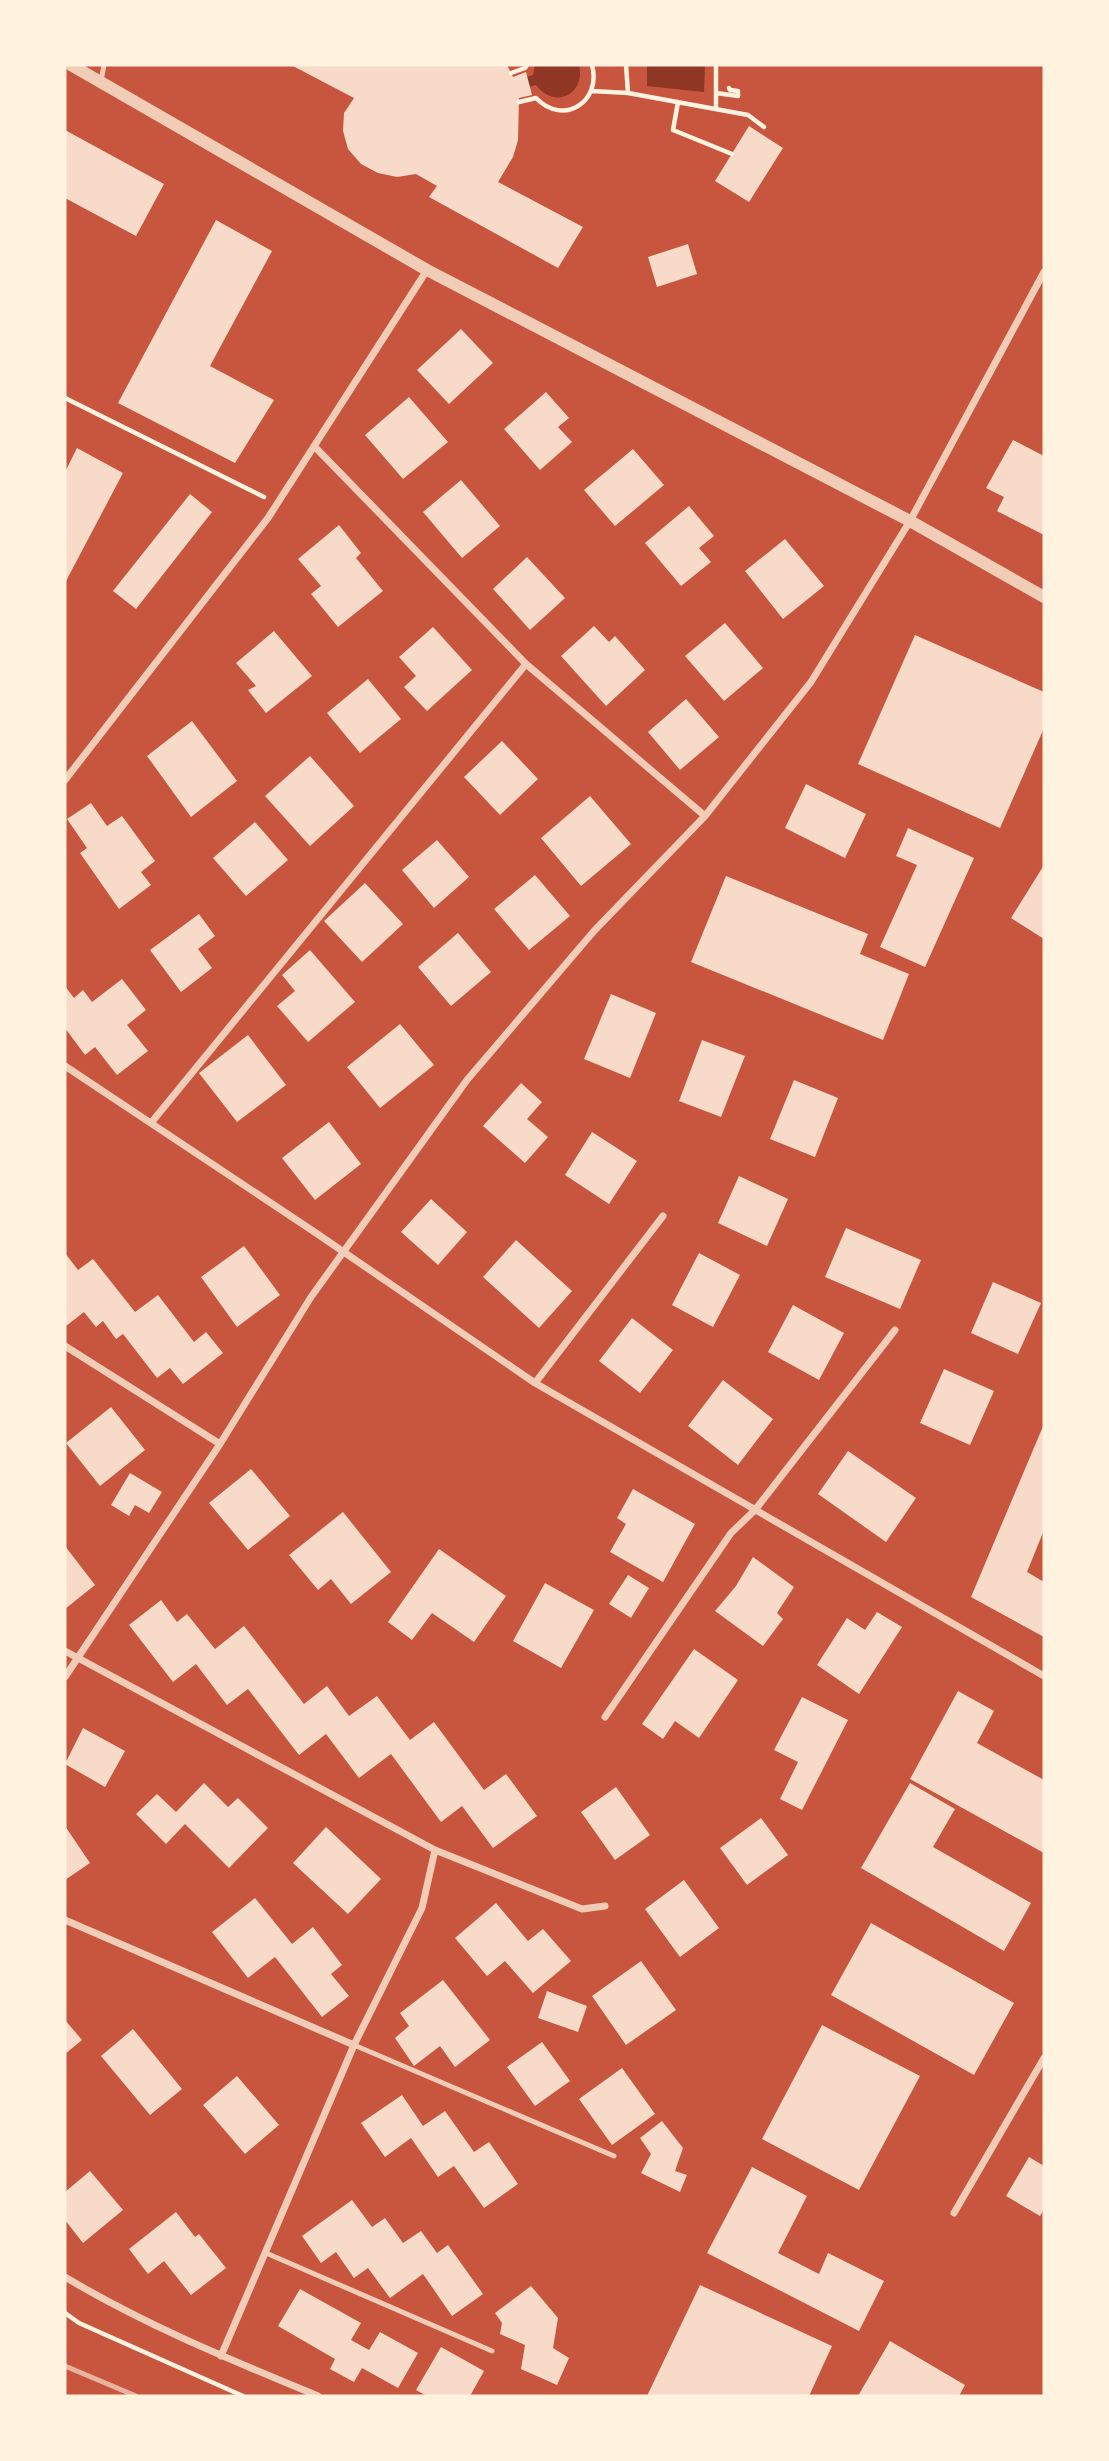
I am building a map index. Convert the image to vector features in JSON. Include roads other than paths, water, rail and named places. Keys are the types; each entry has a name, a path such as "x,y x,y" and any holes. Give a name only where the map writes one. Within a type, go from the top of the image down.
{"street":[{"path":"71,65 427,270 910,521 1044,597"},
{"path":"65,780 278,504 427,270"},
{"path":"65,1678 220,1444 311,1297 467,1080 594,931 705,816 811,682 910,521 1044,272"},
{"path":"314,446 527,664 705,816"},
{"path":"151,1123 527,664"},
{"path":"65,1066 535,1383 1044,1676"},
{"path":"535,1383 663,1216"},
{"path":"605,1717 732,1533 755,1510 895,1330"},
{"path":"65,1346 220,1444"},
{"path":"65,1651 435,1850 582,1909 604,1906"},
{"path":"221,2356 354,2045 422,1908 435,1850"},
{"path":"65,1920 354,2045"},
{"path":"954,2213 1044,2058"},
{"path":"65,2277 114,2306 221,2356 318,2396"}],"lane":[{"path":"101,81 104,65"},
{"path":"354,2045 614,2156"},
{"path":"265,2253 492,2351"}],"railway":[{"path":"65,2366 136,2396"}]}
